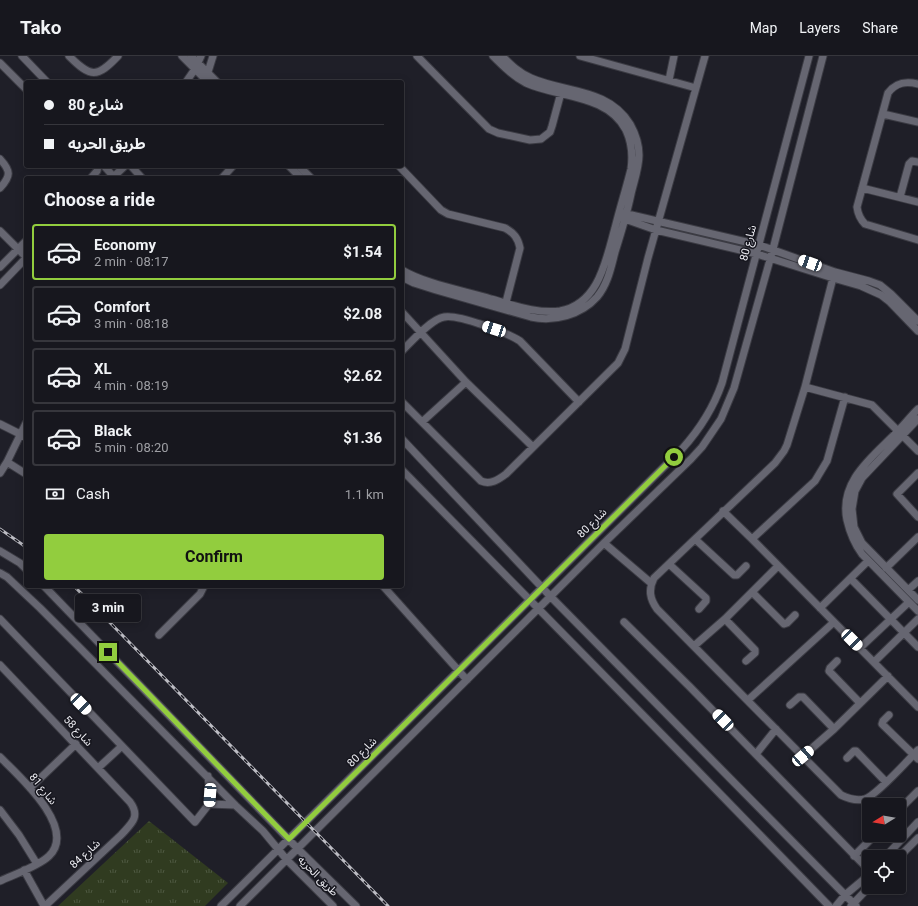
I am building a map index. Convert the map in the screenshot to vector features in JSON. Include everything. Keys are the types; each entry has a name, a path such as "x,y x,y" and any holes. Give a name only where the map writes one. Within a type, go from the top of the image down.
{"street":[{"path":"22,56 45,80"},
{"path":"69,56 80,67 86,71 94,73 101,72 118,56"},
{"path":"182,56 197,66"},
{"path":"191,56 205,79"},
{"path":"187,80 197,66 201,56"},
{"path":"205,79 213,56"},
{"path":"417,56 485,126 498,132 536,141 546,136 552,126 562,90"},
{"path":"493,56 508,71 527,83 562,90"},
{"path":"404,278 414,283 505,306 543,312 569,308 583,301 601,275 622,216 632,160 628,134 619,119 608,110 531,78 512,66 502,56"},
{"path":"580,56 604,59 696,88"},
{"path":"668,80 674,56"},
{"path":"404,404 480,481 485,482 499,480 614,368 622,356 705,56"},
{"name":"شارع 80","path":"221,906 674,457 702,425 722,383 809,56"},
{"name":"شارع 80","path":"240,906 604,543 683,467 702,447 712,433 728,404 734,388 773,249 823,56"},
{"path":"0,63 24,87"},
{"path":"918,84 906,82 896,85 888,92 857,207 861,220 866,224 918,240"},
{"path":"883,114 918,122"},
{"path":"0,159 8,169 8,179 0,188"},
{"path":"900,197 909,164 912,161 918,162"},
{"path":"106,168 112,176"},
{"path":"116,176 123,168"},
{"path":"133,168 140,176"},
{"path":"224,176 231,168"},
{"path":"291,168 299,176"},
{"path":"301,168 309,176"},
{"path":"401,168 441,210 448,214 505,228 516,236 520,248 505,306"},
{"path":"862,188 918,202"},
{"path":"622,216 659,222 759,245 835,272 869,280 880,285 891,294 918,321"},
{"path":"622,216 656,230 756,254 861,286 881,295 890,302 918,331"},
{"path":"0,231 24,255"},
{"path":"0,267 24,243"},
{"path":"0,285 24,259"},
{"path":"404,271 419,279 505,306"},
{"path":"833,278 805,386 784,451 775,463 654,578 650,590 653,603 657,609 841,794 850,799 861,800 870,796 916,755 882,724 889,715"},
{"path":"404,314 466,382 533,447"},
{"path":"404,349 421,332 439,318 451,316 508,334 520,341 579,402"},
{"path":"422,422 466,382"},
{"path":"805,386 872,405 918,451"},
{"path":"752,539 815,481 827,461 845,397"},
{"path":"918,409 901,433 866,472 858,484 853,500 852,518 857,535 862,543 918,600"},
{"path":"918,418 863,466 848,490 846,509 849,531 855,545 868,561 918,610"},
{"path":"0,424 24,435 0,473"},
{"path":"404,441 551,597 845,895 853,905 863,894"},
{"path":"674,457 683,467"},
{"path":"7,462 24,473"},
{"path":"404,472 829,906"},
{"path":"918,473 897,494 918,517"},
{"path":"723,511 888,676 916,702"},
{"path":"886,568 918,537"},
{"path":"695,539 734,575 738,574 746,566"},
{"path":"604,543 652,583"},
{"path":"0,551 24,567"},
{"path":"820,608 868,561"},
{"path":"669,564 706,598 706,601 699,609"},
{"path":"694,646 725,619 778,566"},
{"name":"طريق الحريه","path":"0,573 7,577 40,608 208,776 235,805 263,831 287,860 333,906"},
{"path":"851,579 918,647"},
{"path":"908,590 918,581"},
{"name":"طريق الحريه","path":"46,588 298,849 356,906"},
{"path":"159,635 200,594 203,588"},
{"path":"385,588 467,680"},
{"path":"752,592 784,624 795,615"},
{"path":"860,648 909,602"},
{"path":"0,619 195,822 209,804 208,776"},
{"path":"725,619 755,650 755,653 746,661"},
{"path":"874,662 918,619"},
{"path":"624,622 756,754 862,863"},
{"path":"748,700 834,622"},
{"path":"837,661 829,671 860,703"},
{"name":"شارع 58","path":"0,665 130,802 133,806 135,814"},
{"path":"803,756 834,729 888,676"},
{"path":"790,705 799,697 803,697 834,729"},
{"path":"429,700 438,710"},
{"path":"756,754 776,729"},
{"path":"30,788 76,744"},
{"path":"98,768 122,746"},
{"path":"848,758 854,751 856,751 886,782"},
{"name":"شارع 81","path":"0,758 30,788 48,811 56,838 53,851 49,856 37,864 0,881"},
{"path":"906,803 918,791"},
{"path":"209,804 235,805"},
{"path":"0,810 19,835 37,864"},
{"name":"شارع 84","path":"44,906 121,835 130,825 135,814"},
{"path":"892,850 918,822"},
{"path":"906,850 918,838"},
{"path":"854,856 867,842"},
{"path":"24,870 44,906"},
{"path":"836,906 845,895 862,880"}],"green space":[{"path":"149,821 228,883 205,906 58,906"}],"railway":[{"path":"0,529 24,546"},
{"path":"76,588 388,906"}],"route":[{"path":"108,652 289,839 674,457"}]}
